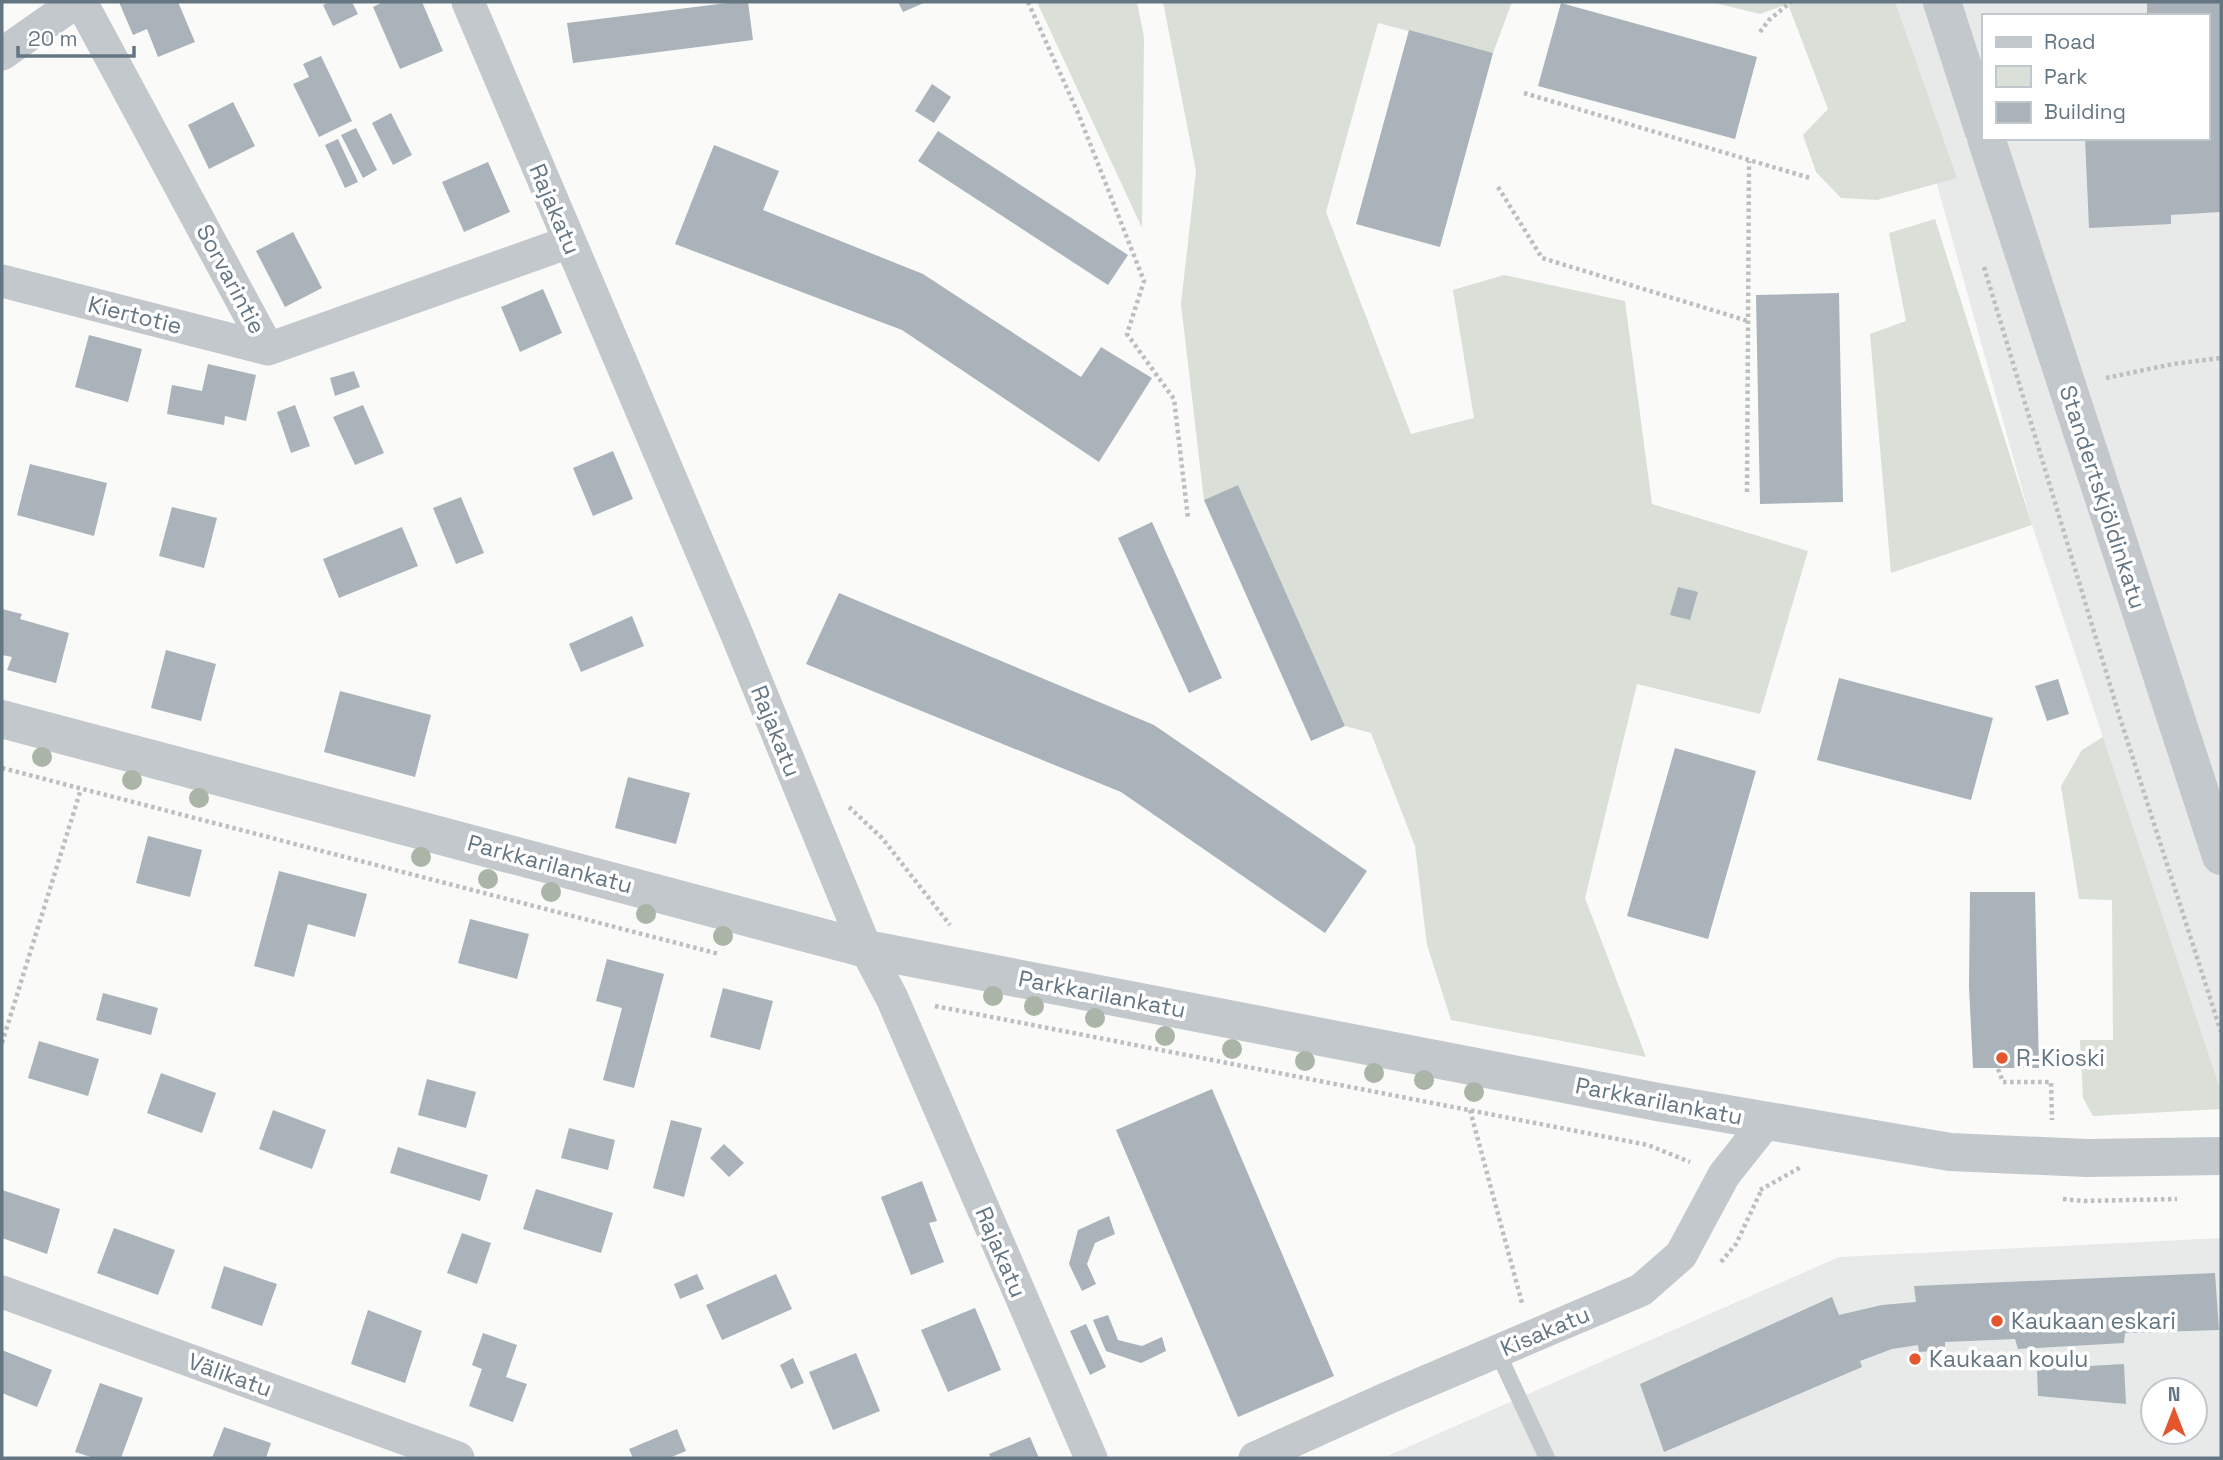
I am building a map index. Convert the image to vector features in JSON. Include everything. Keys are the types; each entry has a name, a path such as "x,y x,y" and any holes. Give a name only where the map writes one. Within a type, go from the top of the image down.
{"street":[{"path":"2,54 76,2"},
{"name":"Sorvarintie","path":"81,2 268,349 569,242"},
{"name":"Rajakatu","path":"468,2 735,630 866,949 892,998 1091,1458"},
{"path":"1942,2 1982,126"},
{"name":"Standertskjöldinkatu","path":"1987,140 2221,856"},
{"name":"Kiertotie","path":"2,281 268,349"},
{"name":"Parkkarilankatu","path":"2,719 866,949 1766,1122 1950,1152 2087,1158 2221,1156"},
{"name":"Kisakatu","path":"1255,1458 1641,1290 1681,1255 1724,1175 1766,1122"},
{"name":"Välikatu","path":"2,1292 458,1458"}],"lane":[{"path":"1497,1351 1547,1458"}],"path":[{"path":"1028,2 1079,113 1143,281 1127,334 1174,399 1188,518"},
{"path":"1760,32 1769,20 1791,2"},
{"path":"1524,93 1810,178"},
{"path":"1747,492 1749,161"},
{"path":"1498,187 1542,258 1748,321"},
{"path":"1982,260 2120,718 2221,1032"},
{"path":"2106,379 2174,364 2221,358"},
{"path":"2,1043 81,789"},
{"path":"1998,1069 2003,1082 2051,1082 2052,1127"},
{"path":"1470,1110 1517,1290 1534,1335"}],"shaded area":[{"path":"1886,2 2221,2 2221,1091 2032,525"},
{"name":"Kaukaan koulu","path":"2221,1238 2221,1458 1383,1458 1839,1257"}],"green space":[{"path":"1037,2 1137,2 1144,37 1142,228"},
{"path":"1163,2 1512,2 1493,53 1378,23 1326,212 1411,434 1474,418 1453,290 1504,275 1625,301 1652,504 1808,551 1760,714 1637,684 1585,898 1646,1057 1451,1020 1427,945 1415,846 1371,733 1345,726 1238,485 1204,500 1181,304 1196,171"},
{"path":"1711,2 1895,2 1957,178 1877,200 1841,198 1816,172 1803,135 1828,109 1788,4 1760,14"},
{"path":"1935,219 2032,525 1891,573 1870,334 1906,321 1889,233"},
{"path":"2103,737 2221,1091 2221,1109 2093,1116 2083,1098 2080,1040 2113,1040 2112,900 2079,899 2061,786 2082,750"}],"building":[{"path":"119,2 178,2 195,42 158,57 147,29 133,35"},
{"path":"329,2 352,2 358,14 333,26 323,5"},
{"path":"383,2 422,2 443,51 400,69 373,7"},
{"path":"748,2 753,40 573,63 567,23"},
{"path":"898,2 926,2 903,12"},
{"path":"2147,2 2221,2 2221,212 2171,215 2171,224 2089,228 2085,140 2209,140 2209,14 2147,14"},
{"path":"1561,3 1757,57 1735,139 1538,86"},
{"path":"1409,30 1493,53 1440,247 1356,224"},
{"path":"321,56 352,121 319,137 293,84 309,77 303,64"},
{"path":"932,84 951,97 934,123 915,111"},
{"path":"233,102 255,146 209,169 188,125"},
{"path":"391,113 412,155 393,165 372,123"},
{"path":"356,128 377,170 363,178 341,135"},
{"path":"938,131 1128,255 1108,285 918,161"},
{"path":"338,139 358,182 345,188 325,145"},
{"path":"714,145 779,171 763,210 923,274 1081,377 1101,347 1152,378 1099,462 902,330 675,244"},
{"path":"488,162 510,212 464,232 442,182"},
{"path":"293,232 322,288 285,307 256,251"},
{"path":"543,289 562,333 520,352 501,307"},
{"path":"1839,293 1843,502 1760,504 1756,295"},
{"path":"89,335 142,349 128,402 75,387"},
{"path":"208,364 256,375 246,421 225,416 224,425 167,414 172,385 202,391"},
{"path":"354,371 360,387 335,396 330,378"},
{"path":"295,405 310,446 291,453 277,412"},
{"path":"363,405 384,453 355,465 333,417"},
{"path":"613,451 633,499 593,516 573,468"},
{"path":"30,464 107,483 94,536 17,515"},
{"path":"1238,485 1345,726 1311,741 1204,500"},
{"path":"461,497 484,553 456,564 433,508"},
{"path":"172,507 217,518 204,568 159,556"},
{"path":"1152,522 1222,678 1189,693 1118,538"},
{"path":"402,527 418,566 339,598 323,559"},
{"path":"1678,587 1698,592 1690,620 1670,615"},
{"path":"839,593 1154,725 1367,871 1325,933 1121,792 806,664"},
{"path":"2,609 22,614 20,619 69,633 56,683 7,670 12,657 2,655"},
{"path":"632,616 644,646 581,672 569,644"},
{"path":"166,650 216,664 201,721 151,708"},
{"path":"1839,678 1993,718 1971,800 1817,760"},
{"path":"2058,679 2069,714 2047,721 2035,686"},
{"path":"340,691 431,715 415,777 324,752"},
{"path":"1675,748 1756,771 1708,939 1627,916"},
{"path":"628,777 690,793 676,844 615,828"},
{"path":"148,836 202,850 190,897 136,883"},
{"path":"279,871 367,894 355,937 308,924 294,977 254,966"},
{"path":"1970,892 2035,892 2039,1068 1973,1068 1969,987"},
{"path":"470,919 529,934 517,979 458,963"},
{"path":"607,959 664,974 634,1088 603,1080 622,1008 596,1001"},
{"path":"723,988 773,1001 760,1050 710,1037"},
{"path":"103,993 158,1008 151,1035 96,1020"},
{"path":"39,1041 99,1059 88,1096 28,1078"},
{"path":"161,1073 216,1093 202,1133 147,1113"},
{"path":"427,1079 476,1092 466,1128 418,1115"},
{"path":"1212,1089 1334,1376 1238,1417 1116,1130"},
{"path":"273,1110 326,1130 312,1169 259,1149"},
{"path":"671,1120 702,1128 684,1197 653,1188"},
{"path":"569,1128 615,1140 608,1170 561,1158"},
{"path":"724,1144 744,1163 729,1177 710,1158"},
{"path":"398,1147 488,1175 480,1201 390,1173"},
{"path":"922,1181 937,1221 929,1223 944,1262 911,1275 881,1197"},
{"path":"536,1189 613,1213 601,1253 523,1229"},
{"path":"2,1190 60,1209 47,1254 2,1238"},
{"path":"1109,1216 1115,1234 1095,1243 1087,1264 1096,1284 1082,1291 1069,1264 1078,1230"},
{"path":"114,1228 175,1250 158,1295 97,1273"},
{"path":"462,1233 491,1243 477,1284 447,1273"},
{"path":"224,1266 277,1284 262,1326 211,1308"},
{"path":"2215,1273 2219,1330 2125,1333 2124,1343 2018,1349 2015,1339 1945,1342 1945,1350 1919,1352 1918,1345 1892,1349 1860,1361 1862,1367 1664,1452 1640,1384 1832,1297 1839,1315 1882,1305 1916,1302 1914,1286"},
{"path":"697,1274 704,1289 680,1299 674,1284"},
{"path":"776,1274 792,1309 722,1340 706,1305"},
{"path":"975,1308 1001,1370 948,1392 921,1330"},
{"path":"368,1310 422,1331 405,1383 351,1364"},
{"path":"1108,1315 1118,1340 1142,1346 1162,1337 1166,1351 1141,1363 1106,1351 1093,1320"},
{"path":"1086,1324 1106,1367 1090,1375 1070,1331"},
{"path":"483,1333 517,1345 506,1377 527,1384 513,1422 469,1406 482,1369 472,1365"},
{"path":"2,1350 52,1370 37,1407 2,1393"},
{"path":"856,1353 880,1411 833,1430 809,1372"},
{"path":"793,1358 804,1383 791,1389 780,1365"},
{"path":"2124,1364 2126,1404 2038,1396 2037,1369"},
{"path":"100,1383 143,1398 121,1458 94,1458 75,1452"},
{"path":"224,1427 271,1443 266,1458 212,1458"},
{"path":"677,1429 686,1451 669,1458 633,1458 629,1449"},
{"path":"1030,1437 1039,1458 991,1458 989,1454"}],"place":[{"name":"R-Kioski","path":"2002,1058"},
{"name":"Kaukaan eskari","path":"1997,1321"},
{"name":"Kaukaan koulu","path":"1915,1359"}]}
